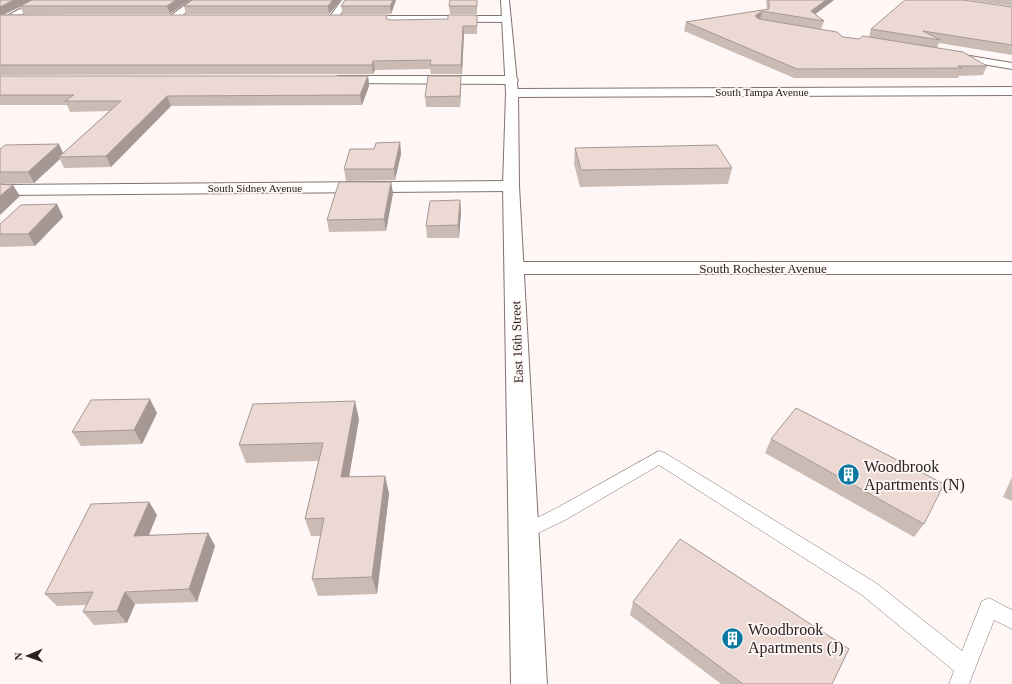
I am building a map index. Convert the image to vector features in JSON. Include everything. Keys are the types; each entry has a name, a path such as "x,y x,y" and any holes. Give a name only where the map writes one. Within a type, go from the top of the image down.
{"street":[{"path":"3,19 44,0"},
{"path":"188,19 168,19 198,0"},
{"path":"346,0 337,19 505,10"},
{"name":"East 16th Street","path":"505,10 512,87 511,186 529,684"},
{"path":"3,19 30,19"},
{"path":"933,53 1012,66"},
{"name":"South Tampa Avenue","path":"328,80 512,87 1012,91"},
{"name":"South Sidney Avenue","path":"0,190 511,186"},
{"name":"South Rochester Avenue","path":"515,268 1012,268"}],"lane":[{"path":"524,532 561,514 659,457 869,588 962,676 989,607 1012,620"}],"building":[{"path":"0,0 14,0 0,7"},
{"path":"32,0 176,0 167,6 20,6"},
{"path":"192,0 333,0 328,6 184,6"},
{"path":"345,0 393,0 390,6 341,6"},
{"path":"450,0 477,0 477,6 449,6"},
{"path":"769,0 826,0 811,11 824,21 762,11 755,16 759,19 837,32 843,37 859,39 863,36 963,52 987,66 958,66 962,68 797,69 686,22 769,9"},
{"path":"905,0 963,0 1012,7 1012,45 923,31 940,40 871,29"},
{"path":"0,15 387,15 386,19 392,20 448,19 448,15 477,15 477,26 463,26 461,65 430,65 431,60 373,61 372,65 0,65"},
{"path":"0,76 368,76 360,95 167,96 106,156 59,157 121,101 65,101 74,95 0,95"},
{"path":"428,76 461,76 460,96 425,97"},
{"path":"400,142 394,169 344,169 350,149 374,149 376,143"},
{"path":"59,144 28,172 0,172 0,149 5,145"},
{"path":"717,145 732,168 581,170 575,148"},
{"path":"339,182 391,182 384,219 327,220"},
{"path":"0,184 13,185 0,196"},
{"path":"460,200 458,225 426,226 430,201"},
{"path":"57,204 28,234 0,234 0,224 21,205"},
{"path":"150,399 134,430 72,432 91,400"},
{"path":"355,401 341,477 385,476 372,577 312,579 324,518 305,519 323,443 239,445 253,404"},
{"name":"Woodbrook Apartments (N)","path":"796,408 944,484 924,524 771,439"},
{"path":"149,502 134,536 208,533 189,589 125,592 117,611 83,612 93,592 45,594 91,504"},
{"name":"Woodbrook Apartments (J)","path":"680,539 849,649 832,684 743,684 633,602"}],"place":[{"name":"Woodbrook Apartments (N)","path":"848,475"},
{"name":"Woodbrook Apartments (J)","path":"732,638"}]}
